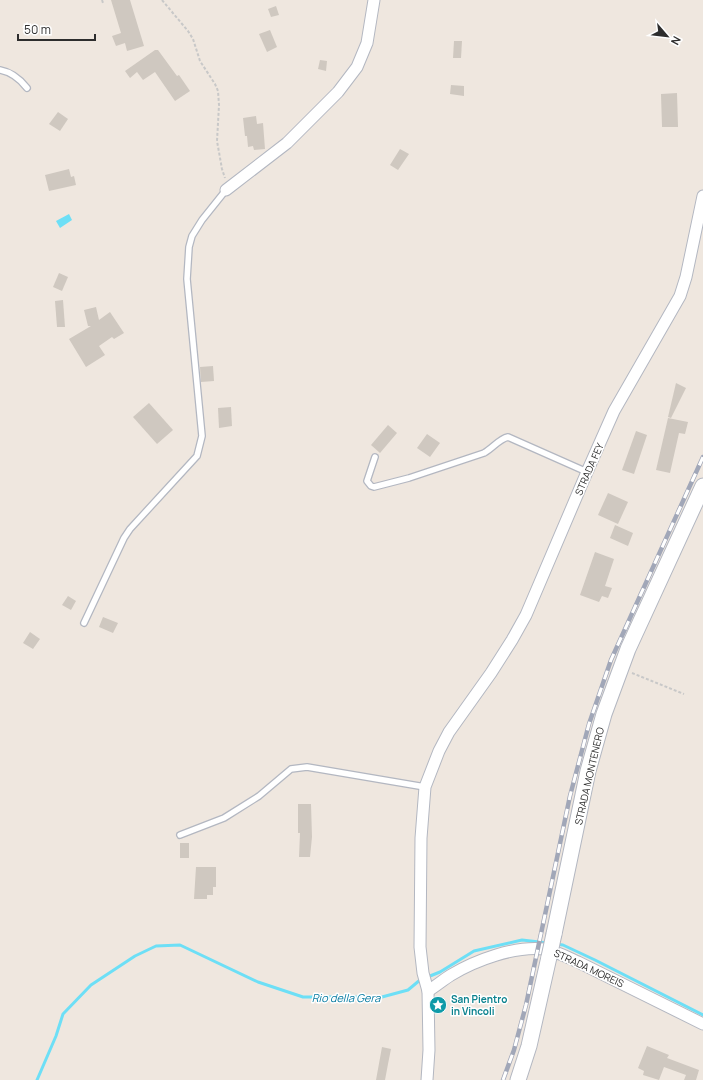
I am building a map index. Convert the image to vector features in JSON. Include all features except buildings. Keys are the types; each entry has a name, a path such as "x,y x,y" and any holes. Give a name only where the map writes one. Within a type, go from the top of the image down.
{"main road":[{"name":"STRADA MONTENERO","path":"518,1080 529,1046 550,957 588,771 604,714 631,642 703,486"}],"street":[{"path":"228,189 288,144 342,86 357,67 367,43 374,0"},
{"name":"STRADA FEY","path":"425,787 439,751 449,732 492,673 526,615 614,411 680,296 686,277 703,196"},
{"path":"425,787 421,838 420,947 426,982 429,1050 427,1080"},
{"name":"STRADA MOREIS","path":"426,982 451,975 478,962 513,951 544,949 557,952 703,1024"}],"lane":[{"path":"0,70 7,71 21,80 27,88"},
{"path":"84,622 124,538 130,529 197,456 200,450 202,436 187,279 189,247 192,236 202,220 228,189"},
{"path":"375,457 367,481 374,487 409,478 484,453 492,449 503,438 508,437 514,438 587,472"},
{"path":"180,835 224,818 259,796 291,769 307,767 425,787"}],"path":[{"path":"162,0 188,30 193,39 200,61 218,91 219,105 217,141 222,169 228,189"},
{"path":"621,668 684,694"}],"water":[{"path":"69,214 72,220 60,228 56,221"}],"waterway":[{"name":"Rio della Gera","path":"37,1080 56,1036 63,1014 91,985 135,956 156,946 180,945 258,982 303,997 382,997 408,990 420,980 440,972 474,951 522,940 548,943"},
{"name":"Rio della Gera","path":"555,944 563,945 595,960 703,1015"}],"railway":[{"path":"503,1080 514,1050 526,1005 570,796 589,724 611,660 703,457"}],"place":[{"name":"San Pientro in Vincoli","path":"438,1005"}]}
